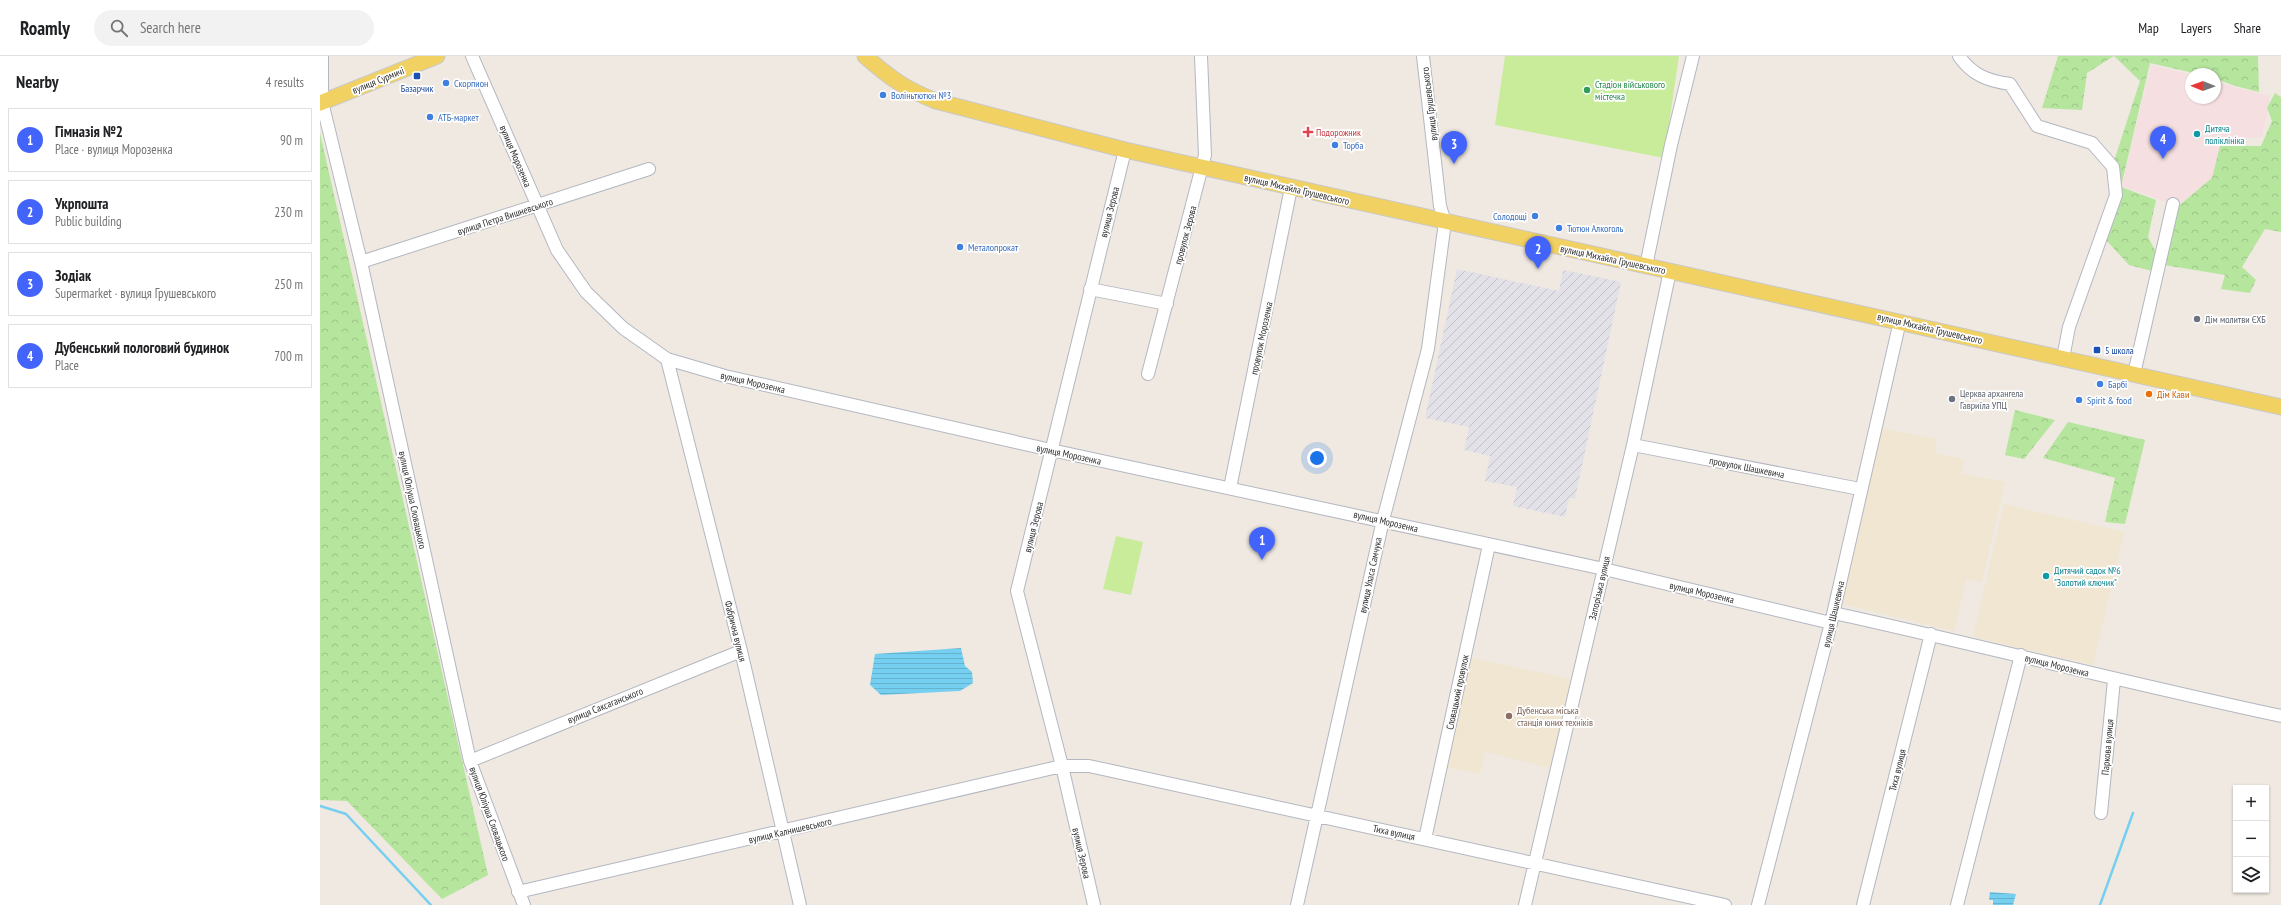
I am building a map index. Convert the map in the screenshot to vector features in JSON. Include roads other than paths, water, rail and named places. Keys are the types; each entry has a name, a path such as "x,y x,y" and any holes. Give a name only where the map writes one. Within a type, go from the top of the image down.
{"main road":[{"name":"вулиця Сурмичі","path":"321,103 437,56"},
{"name":"вулиця Михайла Грушевського","path":"865,56 889,77 908,90 936,101 1125,150 1203,166 1292,188 1900,321 2281,407"}],"street":[{"name":"вулиця Юліуша Словацького","path":"322,56 321,103 361,262 470,761 524,905"},
{"name":"вулиця Морозенка","path":"472,56 557,250 586,292 623,328 667,359 725,376 1051,450 1383,520 1489,545 1832,618 1931,634 2021,655 2114,680 2281,716"},
{"path":"1201,56 1205,155 1203,166"},
{"name":"вулиця Грушевського","path":"1423,56 1440,206 1445,222"},
{"path":"1646,266 1693,56"},
{"path":"1959,56 1966,66 1978,76 1994,82 2010,84 2037,126 2092,143 2112,167 2116,195 2069,327 2063,358"},
{"name":"вулиця Зерова","path":"1094,905 1062,766 1017,591 1125,150"},
{"name":"провулок Зерова","path":"1148,374 1203,166"},
{"name":"вулиця Петра Вишневського","path":"361,262 649,169"},
{"name":"провулок Морозенка","path":"1230,488 1292,188"},
{"path":"2134,374 2173,204"},
{"name":"вулиця Уласа Самчука","path":"1296,905 1383,520 1428,349 1445,222"},
{"name":"Запорізька вулиця","path":"1525,905 1633,445 1670,271"},
{"path":"1090,289 1167,304"},
{"name":"вулиця Шашкевича","path":"1758,905 1832,618 1860,489 1900,321"},
{"name":"Фабрична вулиця","path":"667,359 741,651 800,905"},
{"name":"провулок Шашкевича","path":"1633,445 1860,489"},
{"name":"Словацький провулок","path":"1425,839 1489,545"},
{"name":"Тиха вулиця","path":"1863,905 1931,634"},
{"name":"вулиця Саксаганського","path":"470,761 741,651"},
{"path":"1957,905 2021,655"},
{"name":"Паркова вулиця","path":"2101,814 2114,680"},
{"name":"Тиха вулиця","path":"1062,766 1088,766 1317,817 1425,839 1535,865 1725,905"},
{"name":"вулиця Калнишевського","path":"518,892 784,832 1062,766"}],"water":[{"path":"961,648 965,666 972,672 973,683 960,691 881,695 870,685 875,654"},
{"path":"1990,892 2016,894 2013,905 1993,905 1993,900 1989,900"}],"waterway":[{"path":"320,806 346,814 431,905"},
{"path":"2100,905 2133,813"}],"place":[{"name":"Базарчик","path":"417,76"},
{"name":"Скорпион","path":"446,83"},
{"name":"Стадіон військового містечка","path":"1587,90"},
{"name":"Воліньтютюн №3","path":"883,95"},
{"name":"АТБ-маркет","path":"430,117"},
{"name":"Подорожник","path":"1308,132"},
{"name":"Дитяча поліклініка","path":"2197,134"},
{"name":"Торба","path":"1335,145"},
{"name":"Дубенський пологовий будинок","path":"2163,159"},
{"name":"Зодіак","path":"1454,164"},
{"name":"Солодощі","path":"1535,216"},
{"name":"Тютюн Алкоголь","path":"1559,228"},
{"name":"Металопрокат","path":"960,247"},
{"name":"Укрпошта","path":"1538,269"},
{"name":"Дім молитви ЄХБ","path":"2197,319"},
{"name":"5 школа","path":"2097,350"},
{"name":"Барбі","path":"2100,384"},
{"name":"Дім Кави","path":"2149,394"},
{"name":"Церква архангела Гавриїла УПЦ","path":"1952,399"},
{"name":"Spirit & food","path":"2079,400"},
{"name":"Гімназія №2","path":"1262,560"},
{"name":"Дитячий садок №6 \"Золотий ключик\"","path":"2046,576"},
{"name":"Дубенська міська станція юних техніків","path":"1509,716"}]}
